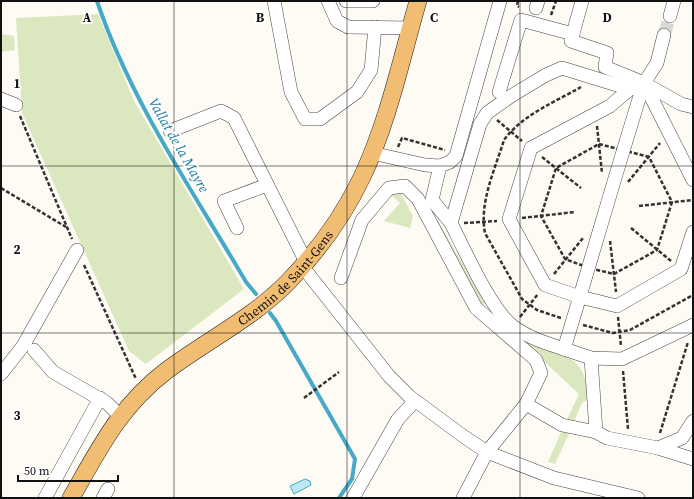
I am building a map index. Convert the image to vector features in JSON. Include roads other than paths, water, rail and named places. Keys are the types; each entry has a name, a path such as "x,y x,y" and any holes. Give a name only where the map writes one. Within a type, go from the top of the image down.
{"main road":[{"name":"Chemin de Saint-Gens","path":"71,498 108,432 141,392 165,371 272,297 304,264 328,233 347,205 362,178 372,153 384,121 418,1"}],"street":[{"path":"274,1 290,92 305,119 320,119 357,92 371,70 375,27"},
{"path":"328,1 337,21 348,27 410,28"},
{"path":"346,1 373,1"},
{"path":"372,153 425,165 440,166 450,162 456,156 500,1"},
{"path":"572,37 582,1"},
{"path":"670,16 674,1"},
{"path":"499,92 521,20 572,37 607,53 605,67 644,83 681,104 693,107"},
{"path":"564,349 644,83 657,63 664,35"},
{"path":"451,223 480,124 487,112 546,75 562,68 630,89"},
{"path":"644,83 630,89 610,106 531,148 509,219 545,285 580,297 617,306 680,269 693,232"},
{"path":"644,83 693,180"},
{"path":"1,99 16,105"},
{"path":"170,131 221,112 234,118 304,264 389,376 415,401 487,452 554,478 606,494 638,498"},
{"path":"440,166 432,200 451,223 499,312 512,326 530,338 591,358 622,358 693,325"},
{"path":"237,228 224,200 267,185"},
{"path":"341,278 362,220 389,188 405,186 418,199 476,308 536,360 541,373 526,404 487,452 463,498"},
{"path":"1,374 23,346 77,250"},
{"path":"34,350 53,372 100,398 120,416"},
{"path":"591,358 596,432"},
{"path":"45,498 100,398"},
{"path":"353,498 398,419 415,401"},
{"path":"526,404 562,425 596,432 607,438 630,444 658,448 693,459"},
{"path":"658,448 682,438 693,420"}],"water":[{"path":"305,479 310,481 311,485 294,494 290,486"}],"waterway":[{"name":"Vallat de la Mayre","path":"97,1 127,75 145,110 164,145 246,282 256,294"},
{"name":"Vallat de la Mayre","path":"270,313 355,459 352,479 339,498"}],"tunnel":[{"path":"664,35 670,16"}]}
